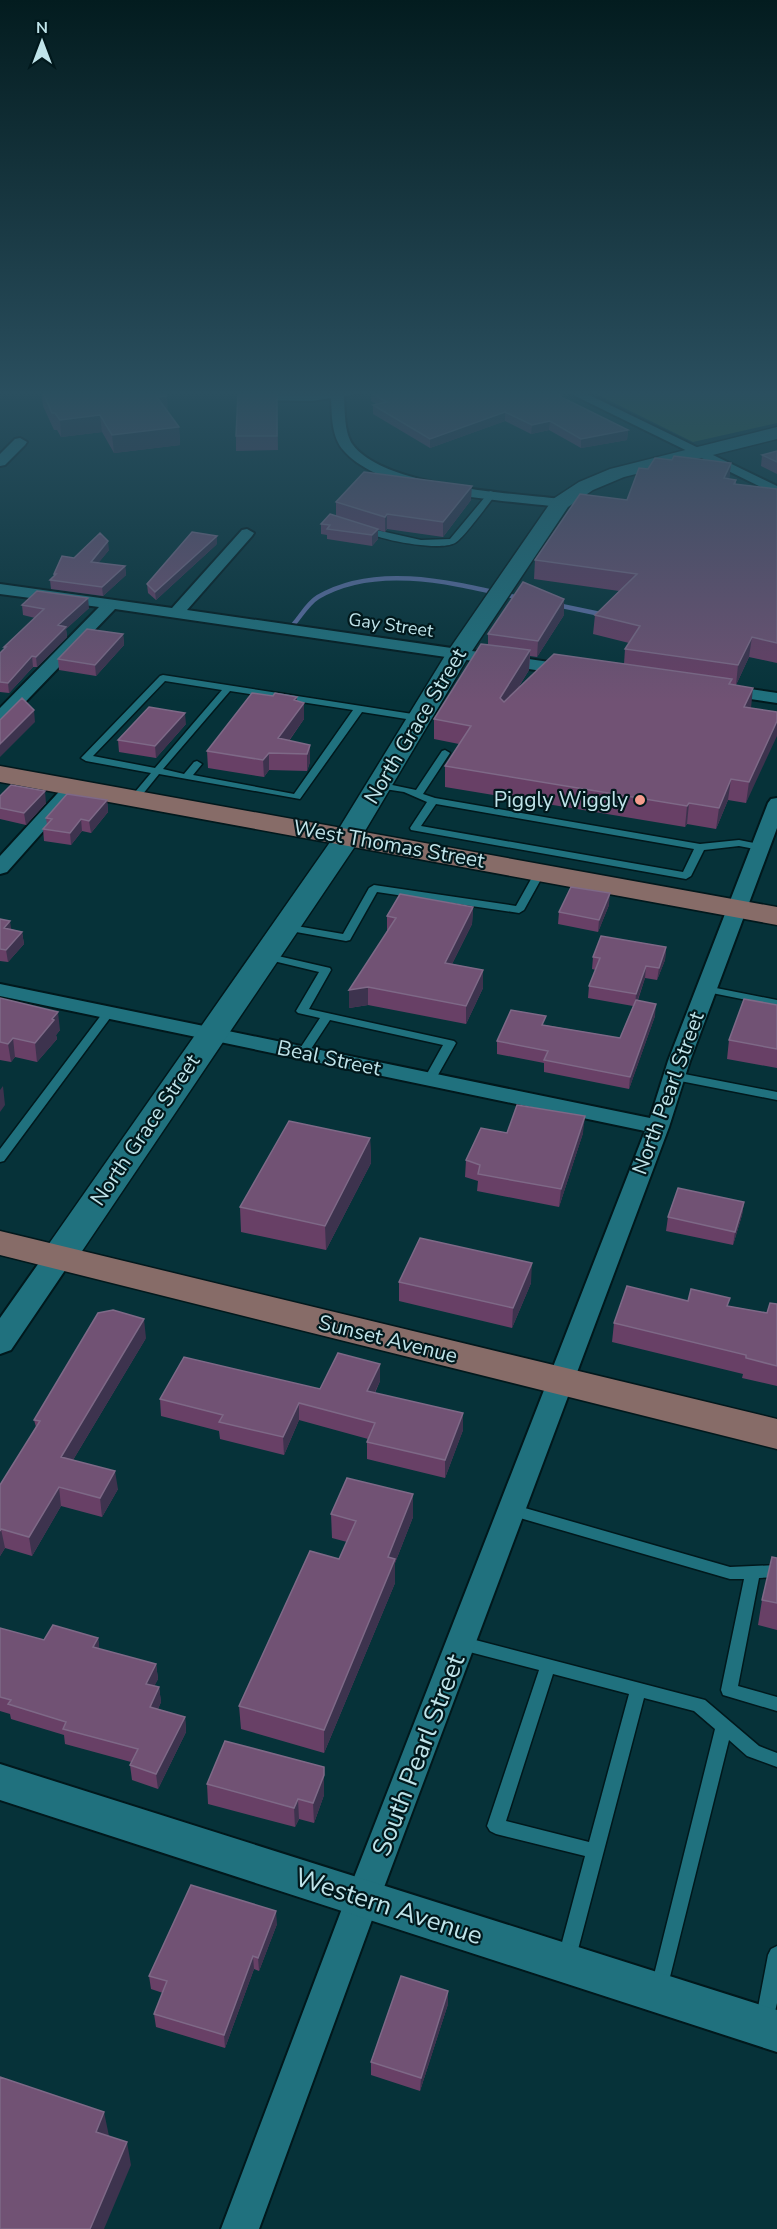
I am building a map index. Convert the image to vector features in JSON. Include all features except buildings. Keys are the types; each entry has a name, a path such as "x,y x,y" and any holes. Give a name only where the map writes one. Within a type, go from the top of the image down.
{"main road":[{"name":"North Grace Street","path":"58,1257 348,836 458,654 560,503 574,494"},
{"name":"West Thomas Street","path":"0,774 348,836 682,887 736,908 777,916"},
{"name":"Sunset Avenue","path":"0,1243 777,1434"}],"street":[{"path":"500,494 560,503"},
{"path":"177,612 247,533"},
{"name":"Gay Street","path":"0,590 177,612 588,672"},
{"path":"0,718 111,604"},
{"path":"706,688 777,698"},
{"path":"0,868 73,787"},
{"name":"North Pearl Street","path":"560,1382 658,1127 674,1076 777,803"},
{"name":"Beal Street","path":"0,990 658,1127"},
{"path":"0,1342 58,1257"},
{"name":"South Pearl Street","path":"240,2229 363,1898 560,1382"},
{"name":"Western Avenue","path":"0,1782 770,2029"}],"lane":[{"path":"354,527 426,543 448,543 453,541 492,494"},
{"path":"358,709 297,797 86,758 163,678 419,718"},
{"path":"135,798 227,689"},
{"path":"249,702 256,693"},
{"path":"418,794 445,753"},
{"path":"186,777 197,764"},
{"path":"378,785 406,790 433,801 700,847 739,843 760,847"},
{"path":"285,927 346,938 374,888 519,910 526,862 415,828 433,801"},
{"path":"682,887 700,847"},
{"path":"265,956 326,969 302,1011 450,1043 430,1079"},
{"path":"706,989 777,1003"},
{"path":"0,1158 109,1012"},
{"path":"303,1053 327,1016"},
{"path":"674,1076 777,1096"},
{"path":"511,1510 730,1573 777,1571"},
{"path":"753,1572 729,1690 777,1704"},
{"path":"460,1643 699,1705 753,1751 777,1760"},
{"path":"548,1666 496,1826 595,1851"},
{"path":"565,1963 638,1689"},
{"path":"658,1993 724,1726"},
{"path":"770,2029 777,1955"}],"waterway":[{"path":"287,631 309,604 318,597 341,586 366,580 392,578 444,582 520,598"},
{"path":"557,605 605,615"}],"place":[{"name":"Piggly Wiggly","path":"640,800"}]}
